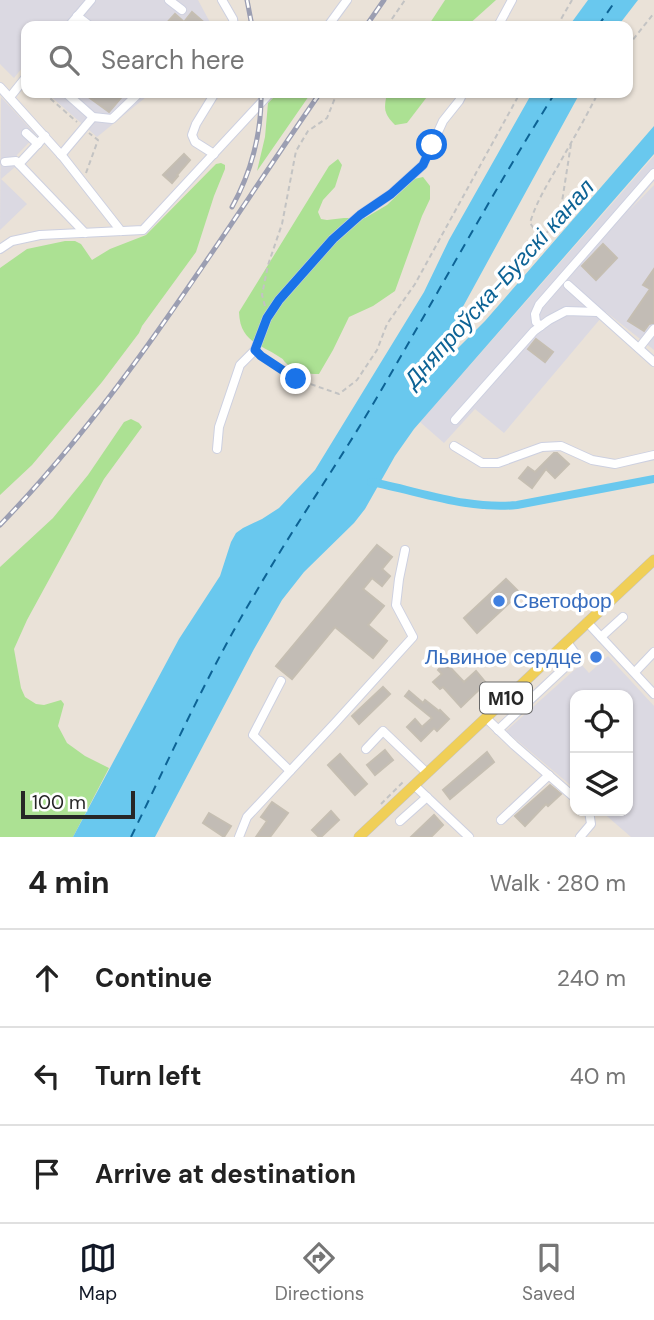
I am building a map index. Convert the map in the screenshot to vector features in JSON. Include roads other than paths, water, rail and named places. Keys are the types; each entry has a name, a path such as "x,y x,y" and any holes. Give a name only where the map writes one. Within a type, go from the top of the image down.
{"main road":[{"name":"М10","path":"359,837 654,560"}],"street":[{"path":"74,21 91,0"},
{"path":"169,0 182,10"},
{"path":"222,0 233,21"},
{"path":"229,0 234,21"},
{"path":"331,21 346,0"},
{"path":"501,21 512,0"},
{"path":"78,16 84,21"},
{"path":"10,97 21,83"},
{"path":"0,87 61,155 121,231"},
{"path":"72,98 93,117 112,119 134,98"},
{"path":"212,98 192,135 195,142 214,154"},
{"path":"0,249 12,241 40,235 143,230 265,98"},
{"path":"218,449 219,427 240,365 255,350 267,318 279,300 333,239 423,165 443,121 460,98"},
{"path":"61,155 93,117"},
{"path":"26,133 38,144"},
{"path":"19,164 45,136"},
{"path":"5,162 16,161 85,233"},
{"path":"541,326 536,322 539,305 654,173"},
{"path":"568,285 654,362"},
{"path":"455,420 534,331 566,312 597,312"},
{"path":"639,348 654,329"},
{"path":"454,446 482,463 498,463 542,447 561,446 592,460 615,464 654,455"},
{"path":"239,837 247,817 413,637 396,605 405,550"},
{"path":"601,637 623,617"},
{"path":"587,622 654,694"},
{"path":"498,730 578,656 567,642"},
{"path":"635,672 654,652"},
{"path":"281,681 253,735 290,771"},
{"path":"486,718 570,794"},
{"path":"366,749 383,731 428,773"},
{"path":"501,820 549,775"},
{"path":"414,785 469,837"},
{"path":"400,821 427,797"},
{"path":"580,837 592,824 590,816"}],"water":[{"path":"588,0 638,0 622,21 573,21"},
{"path":"529,98 577,98 448,334 445,345 449,351 457,349 485,321 654,126 654,154 414,429 365,509 304,572 282,600 155,837 73,837 179,639 220,576 236,533 279,508 315,470 424,292 449,240"}],"waterway":[{"path":"371,482 443,499 498,506 517,505 654,479"}],"railway":[{"path":"247,0 251,21"},
{"path":"369,21 384,0"},
{"path":"232,207 254,152 261,98"},
{"path":"0,525 88,424 129,370 169,316 317,98"}],"place":[{"name":"Светофор","path":"499,601"},
{"name":"Львиное сердце","path":"596,657"}],"water label":[{"name":"Дняпроўска-Бугскі канал","path":"499,283"}]}
